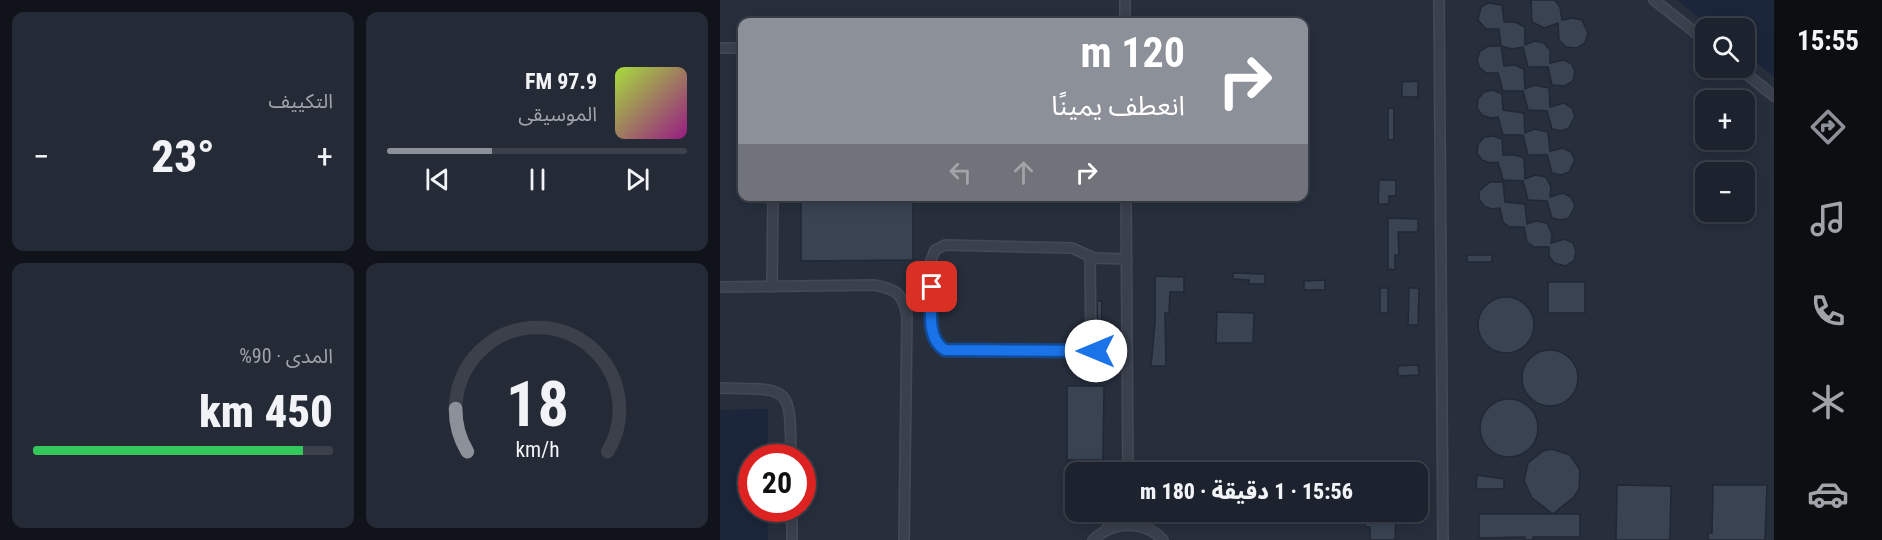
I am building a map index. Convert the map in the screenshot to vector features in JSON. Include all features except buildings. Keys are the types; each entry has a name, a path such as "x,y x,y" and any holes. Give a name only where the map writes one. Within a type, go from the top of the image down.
{"street":[{"path":"1125,0 1125,18"},
{"path":"1439,0 1443,540"},
{"path":"1654,0 1695,32"},
{"path":"720,48 738,48"},
{"path":"1752,78 1774,96"},
{"path":"772,287 773,201"},
{"path":"1126,201 1128,462"},
{"path":"1127,260 1090,256 1082,250 1067,247 945,245 935,250 931,260 932,333 941,347 950,351 1127,351"},
{"path":"1090,256 1091,351"},
{"path":"720,287 874,285 889,288 899,294 904,302 906,328 904,540"},
{"path":"720,388 765,388 781,394 790,409 791,444"},
{"path":"792,522 792,540"},
{"path":"1093,540 1112,522"},
{"path":"1143,522 1163,540"},
{"path":"1103,532 1127,525 1151,531"}],"water":[{"path":"1677,0 1774,0 1774,77 1755,61 1755,18 1700,18"},
{"path":"768,409 768,444 738,444 738,522 768,522 768,540 720,540 720,410"}],"route":[{"path":"932,287 932,333 937,344 945,350 1096,351"}]}
